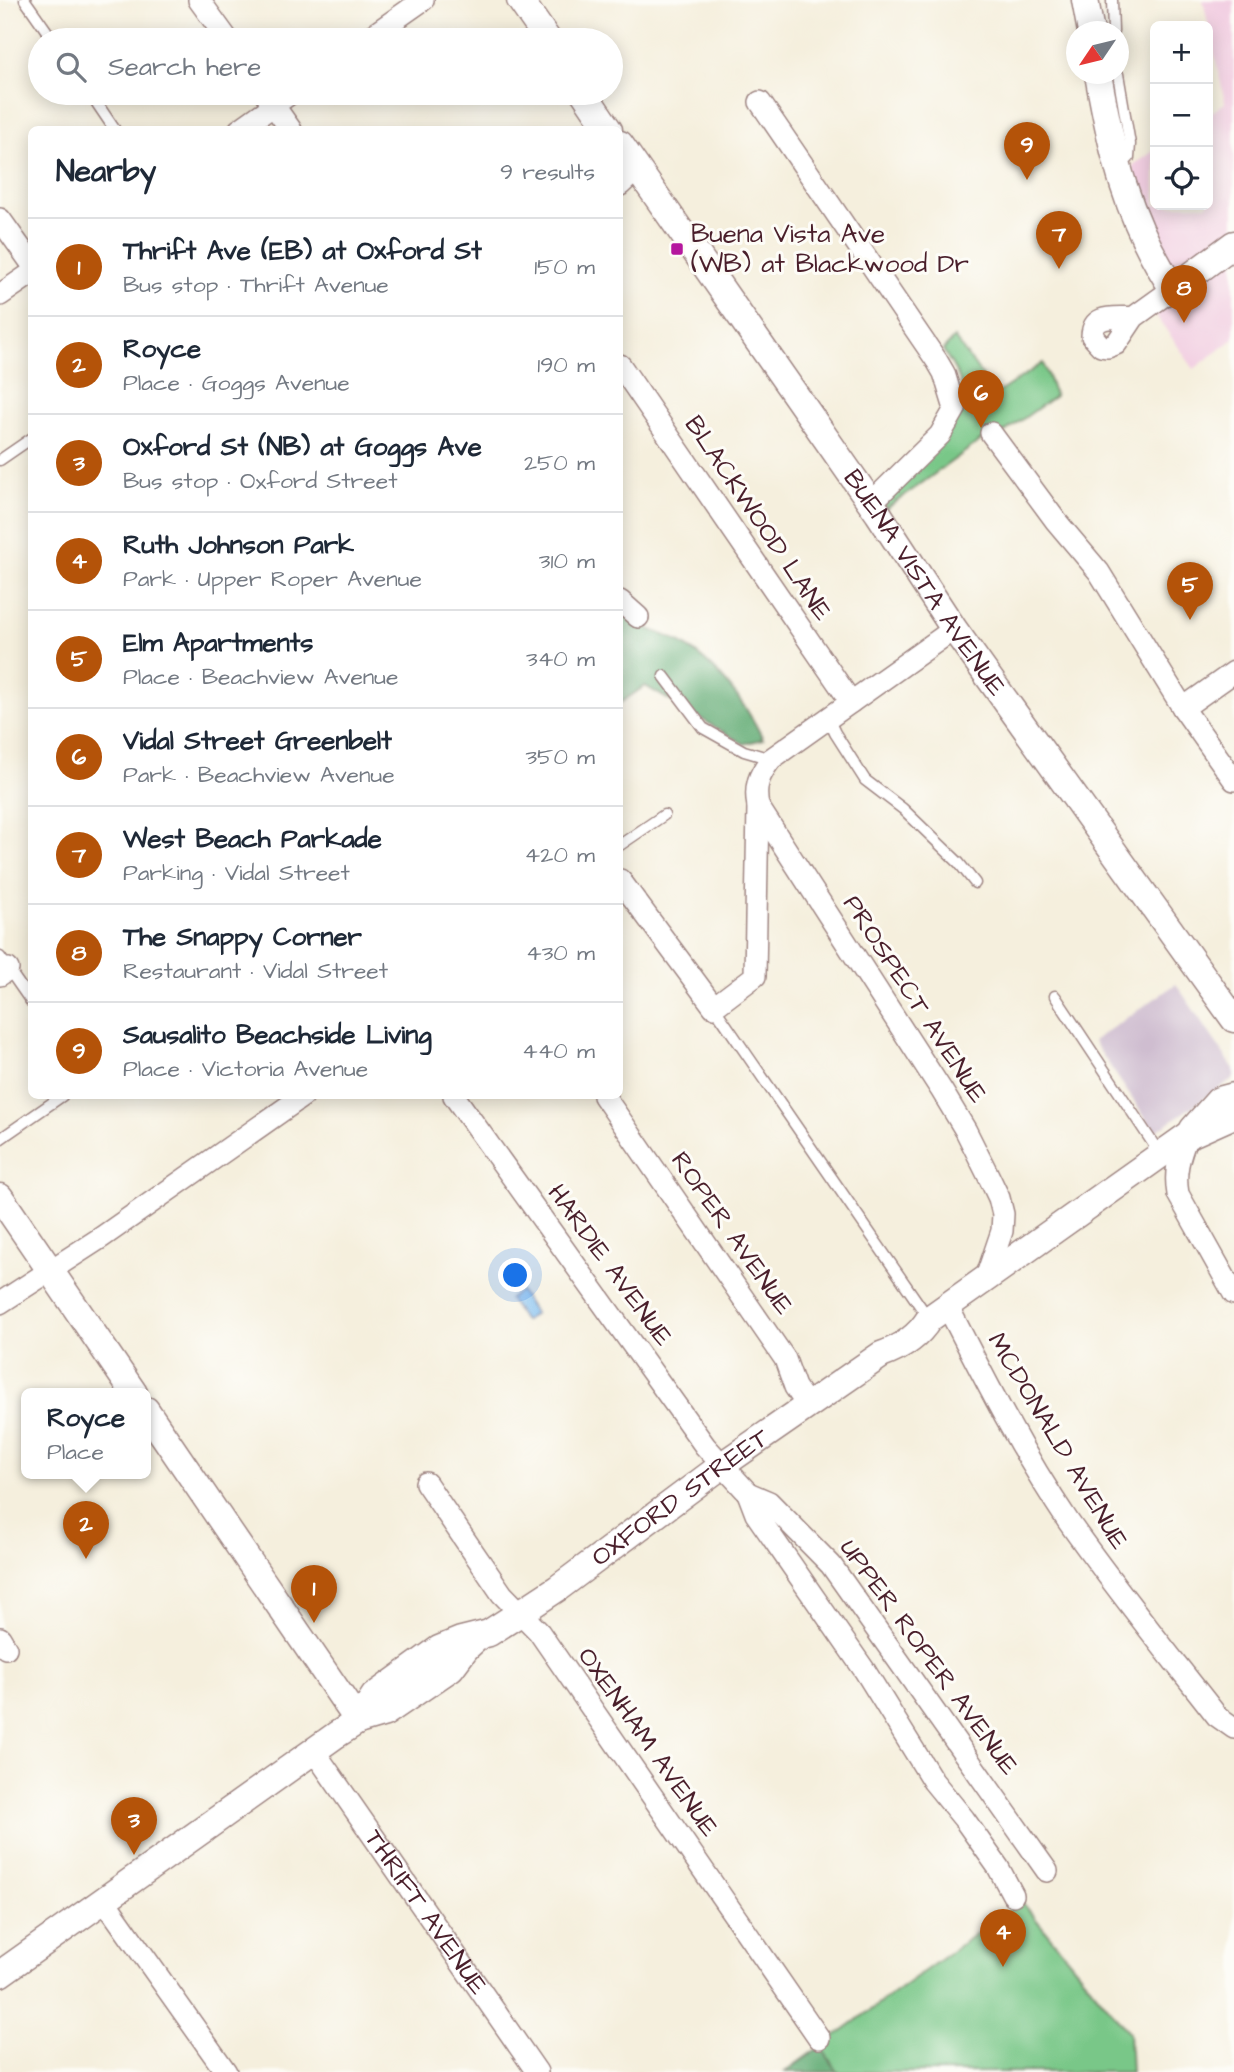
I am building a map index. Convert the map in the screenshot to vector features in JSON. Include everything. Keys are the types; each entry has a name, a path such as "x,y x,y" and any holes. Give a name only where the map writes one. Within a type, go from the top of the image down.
{"street":[{"path":"200,0 220,28"},
{"path":"383,28 424,0"},
{"path":"520,0 540,28"},
{"path":"1085,0 1089,21"},
{"path":"1100,84 1127,201 1154,261 1173,289"},
{"path":"760,102 937,361 944,373 955,409 940,435 871,503"},
{"path":"244,126 268,105"},
{"path":"280,105 289,126"},
{"path":"592,105 606,126"},
{"name":"BUENA VISTA AVENUE","path":"623,156 628,177 871,503 954,629 1234,1019"},
{"path":"0,219 28,258"},
{"path":"1134,317 1234,244"},
{"path":"0,295 28,276"},
{"name":"BLACKWOOD LANE","path":"623,369 851,702"},
{"path":"991,433 1056,521 1099,572 1183,708 1234,780"},
{"path":"623,604 638,617"},
{"path":"623,884 715,1007 755,976 758,806 755,790 761,773 771,759 954,629"},
{"path":"1183,708 1234,672"},
{"name":"PROSPECT AVENUE","path":"758,806 942,1091 966,1131 999,1198 1003,1214 1002,1231 985,1281"},
{"name":"OXFORD STREET","path":"1187,1136 1219,1100 1234,1096"},
{"path":"0,1303 102,1237 299,1099"},
{"name":"HARDIE AVENUE","path":"456,1099 722,1466"},
{"name":"ROPER AVENUE","path":"606,1099 785,1359 796,1387 808,1406"},
{"name":"OXFORD STREET","path":"3,1967 104,1900 358,1721 374,1696 439,1649 489,1633 568,1580 722,1466 881,1354 894,1335 909,1321 939,1313 1187,1136 1234,1115"},
{"path":"1187,1136 1175,1178 1178,1194 1234,1294"},
{"path":"0,1198 131,1388"},
{"name":"MCDONALD AVENUE","path":"939,1313 988,1388 1066,1518 1217,1716 1234,1728"},
{"path":"151,1419 358,1721"},
{"name":"UPPER ROPER AVENUE","path":"722,1466 748,1493 769,1502 831,1565 1047,1871"},
{"name":"OXENHAM AVENUE","path":"426,1483 502,1594 539,1632 819,2038"},
{"name":"UPPER ROPER AVENUE","path":"748,1493 756,1514 864,1671 933,1781 998,1867 1013,1895"},
{"name":"THRIFT AVENUE","path":"314,1751 537,2072"},
{"path":"104,1900 226,2072"}],"lane":[{"path":"25,0 45,28"},
{"path":"1112,0 1113,21"},
{"path":"1117,165 1129,158 1130,144 1120,84"},
{"path":"98,105 112,126"},
{"path":"0,460 28,441"},
{"path":"664,676 703,728 744,751 771,759"},
{"path":"828,718 866,780 903,809 959,863 975,883"},
{"path":"623,843 664,815"},
{"path":"3,967 28,998"},
{"path":"1055,996 1161,1155"},
{"path":"715,1007 939,1313"},
{"path":"0,1139 58,1099"}],"shaded area":[{"path":"1203,0 1234,0 1234,339 1194,369 1152,310 1169,297 1132,166 1150,153 1150,210 1213,210 1213,111 1225,103 1213,47 1213,21 1207,21"},
{"path":"1176,984 1234,1069 1234,1078 1155,1132 1093,1041"}],"green space":[{"path":"954,338 996,394 1043,363 1055,396 995,439 991,433 886,509 881,501 964,407 961,383 943,350"},
{"path":"623,614 640,625 677,641 703,659 738,697 763,739 744,744 645,686 623,701"},
{"path":"1021,1901 1129,2033 1131,2072 785,2072"},
{"path":"821,2047 838,2072 785,2072"}],"water":[{"path":"520,1291 535,1314 524,1321 509,1299"}],"place":[{"name":"Sausalito Beachside Living","path":"1027,180"},
{"name":"Buena Vista Ave (WB) at Blackwood Dr","path":"677,249"},
{"name":"West Beach Parkade","path":"1059,269"},
{"name":"The Snappy Corner","path":"1184,323"},
{"name":"Vidal Street Greenbelt","path":"981,428"},
{"name":"Elm Apartments","path":"1190,620"},
{"name":"Royce","path":"86,1559"},
{"name":"Thrift Ave (EB) at Oxford St","path":"314,1623"},
{"name":"Oxford St (NB) at Goggs Ave","path":"134,1855"},
{"name":"Ruth Johnson Park","path":"1003,1967"}]}
